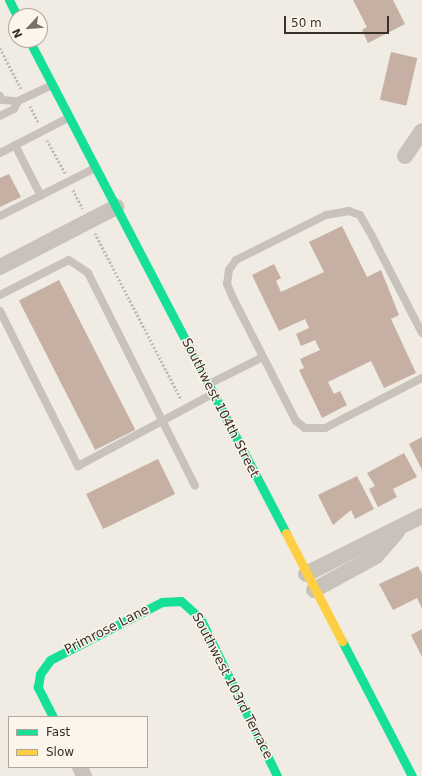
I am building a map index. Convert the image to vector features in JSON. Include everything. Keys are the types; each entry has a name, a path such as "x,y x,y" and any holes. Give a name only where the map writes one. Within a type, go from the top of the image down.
{"main road":[{"name":"Southwest 104th Street","path":"33,48 412,776"},
{"name":"Primrose Lane","path":"52,716 40,694 40,674 59,654 162,602 181,601"},
{"name":"Southwest 103rd Terrace","path":"181,601 200,618 277,776"}],"street":[{"path":"405,156 422,131"},
{"path":"0,267 116,207"},
{"path":"306,574 400,529 422,516"},
{"path":"314,590 376,556 400,529"}],"lane":[{"path":"1,98 18,101 52,85"},
{"path":"0,116 14,109 18,101"},
{"path":"0,153 69,117"},
{"path":"15,145 41,196"},
{"path":"0,216 41,196 71,185 95,168"},
{"path":"422,333 360,216 337,211 236,260 229,270 227,284 296,421 316,430 422,378"},
{"path":"0,295 69,260 88,273 195,486"},
{"path":"0,311 78,466 213,394"},
{"path":"208,385 263,356"}],"path":[{"path":"0,48 71,185"},
{"path":"94,231 186,408"}],"building":[{"path":"353,0 393,0 405,24 368,43 362,30 367,27"},
{"path":"391,52 417,58 406,106 380,100"},
{"path":"9,174 21,197 0,207 0,178"},
{"path":"342,226 367,277 381,270 399,315 391,319 416,373 384,388 371,361 328,382 334,394 340,391 347,405 322,418 299,370 304,368 300,359 320,350 315,340 301,346 296,334 309,328 305,319 279,331 252,275 274,264 281,278 276,281 281,292 324,272 309,242"},
{"path":"59,280 135,430 95,450 19,300"},
{"path":"422,437 422,470 409,444"},
{"path":"404,453 417,477 393,489 397,497 378,507 369,489 375,486 367,473"},
{"path":"158,459 175,494 103,529 86,494"},
{"path":"357,476 374,509 355,519 351,510 333,525 318,495"},
{"path":"418,566 422,574 422,609 417,598 393,610 379,584"},
{"path":"422,629 422,657 411,635"}],"traffic: fast":[{"path":"9,0 13,8"},
{"path":"33,48 286,533"},
{"path":"52,716 38,687 40,674 50,660 162,602 181,601 200,618 277,776"},
{"path":"342,641 412,776"}],"traffic: slow":[{"path":"286,533 342,641"}]}
